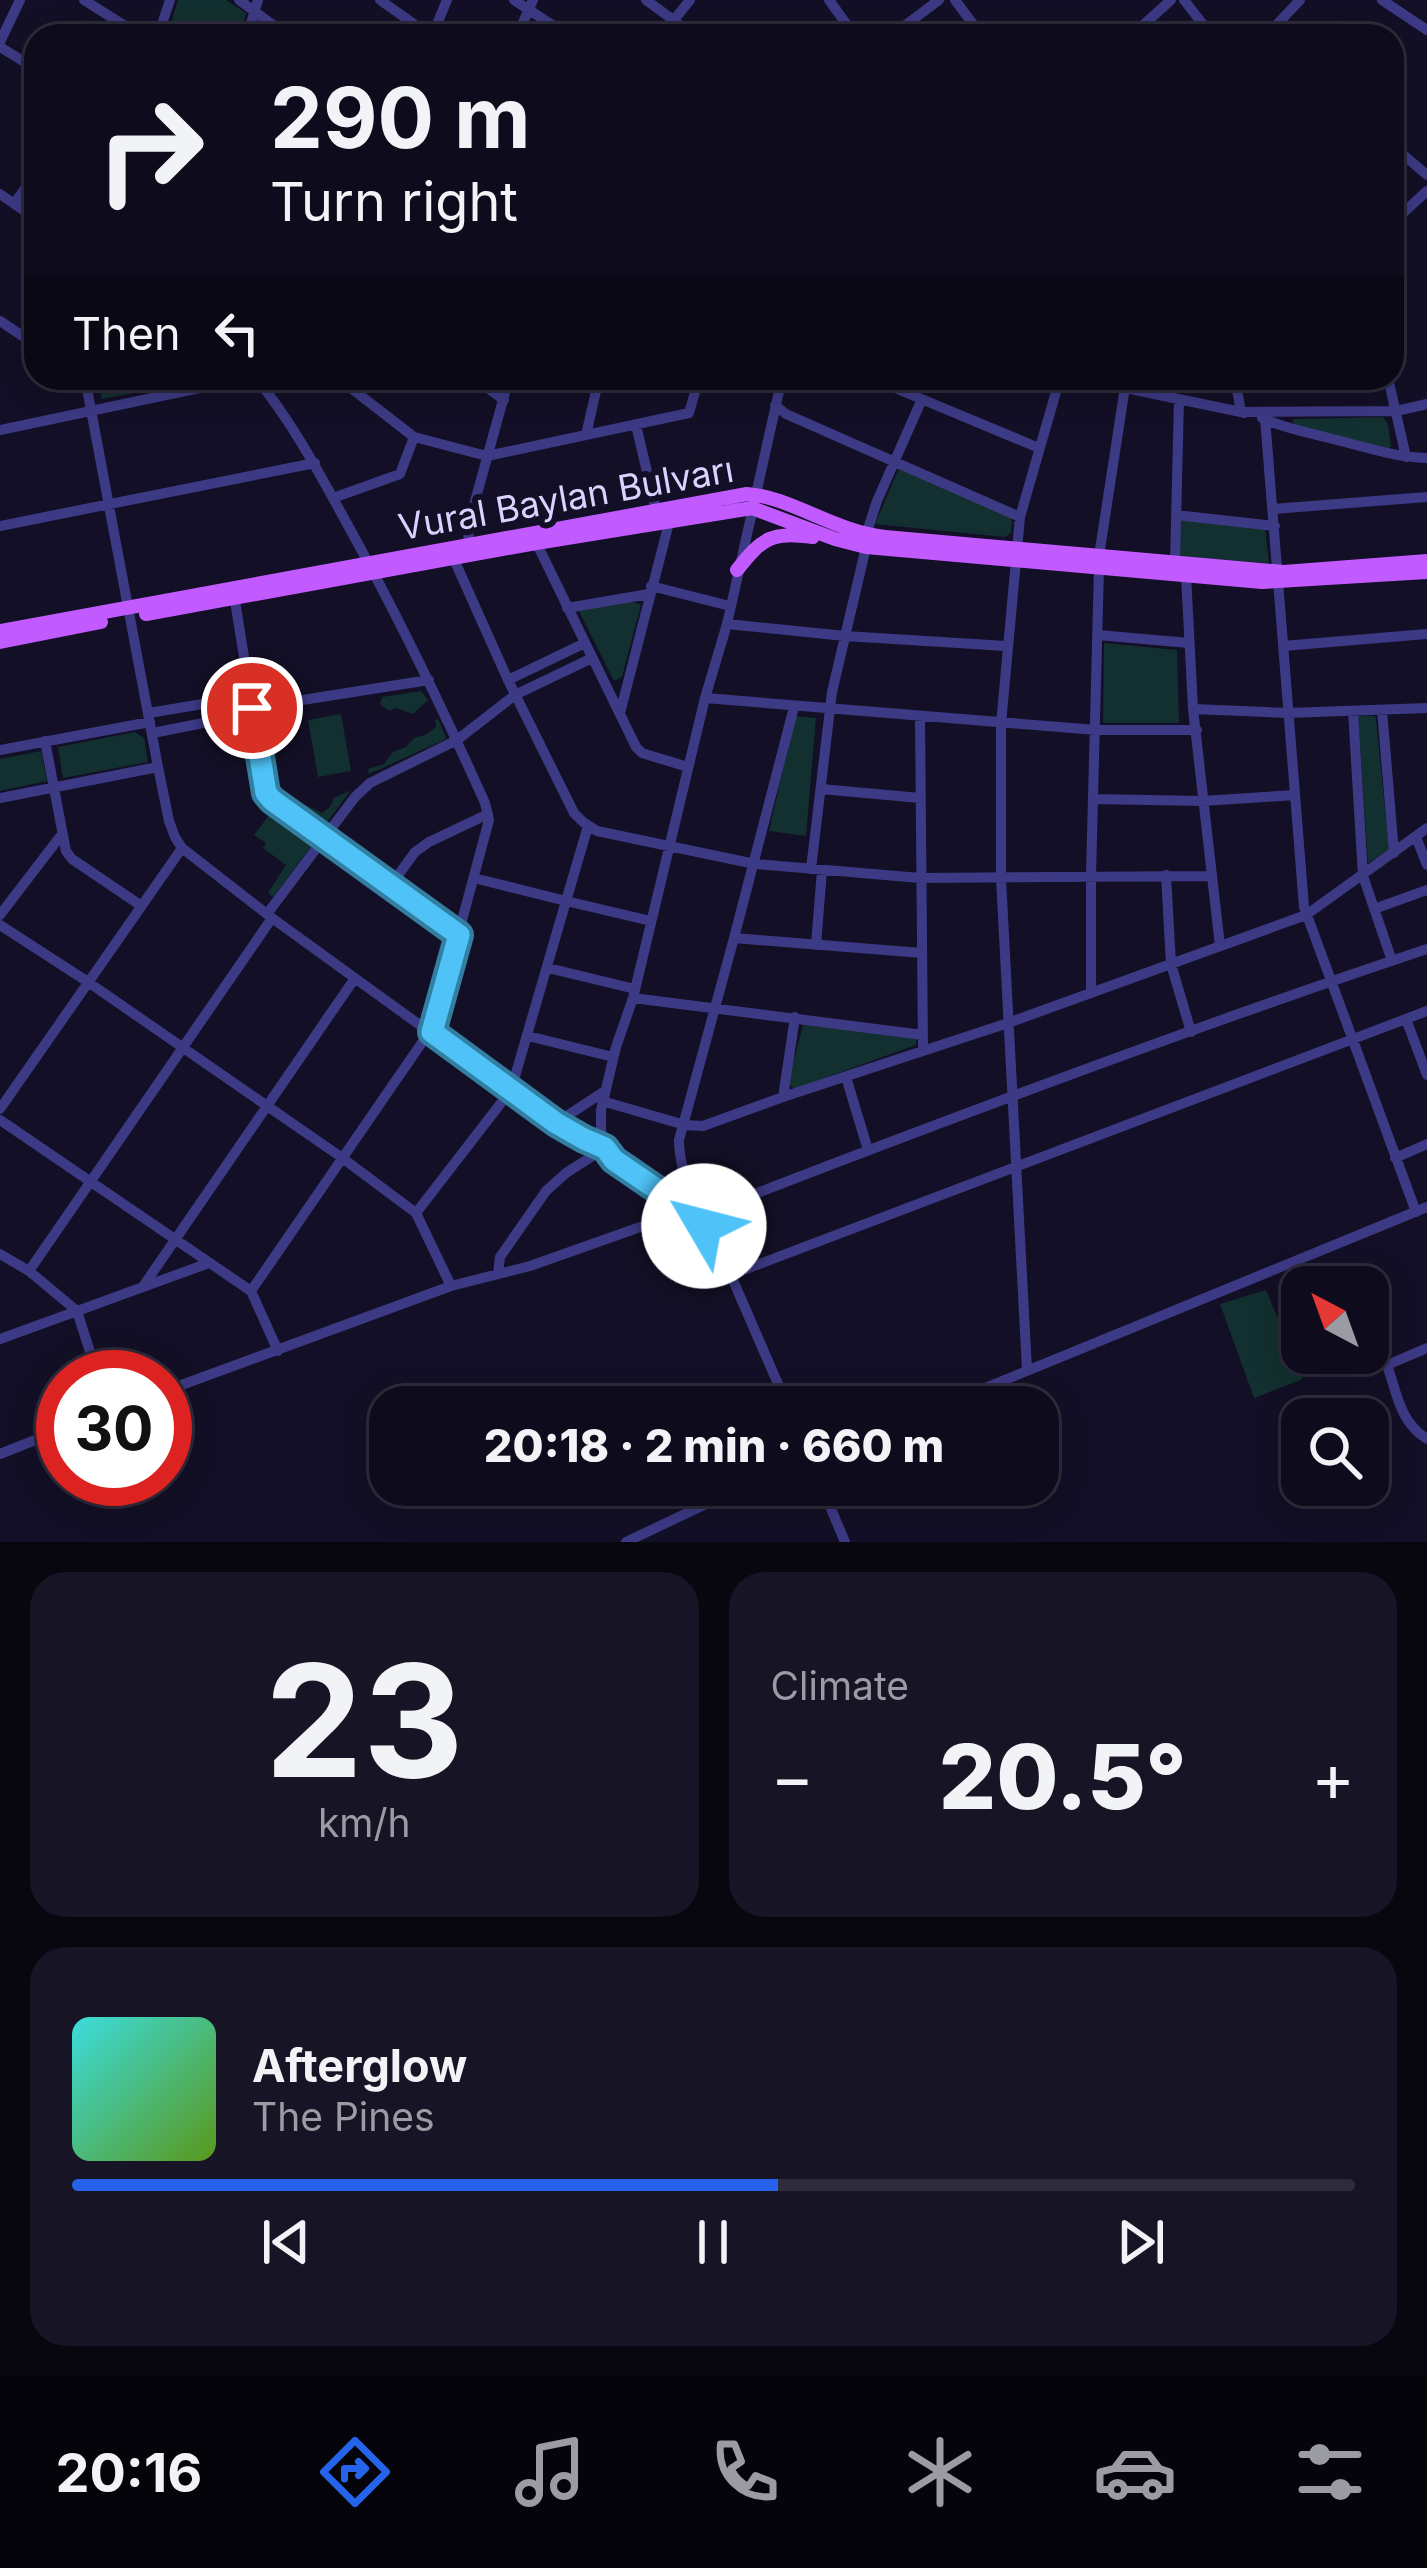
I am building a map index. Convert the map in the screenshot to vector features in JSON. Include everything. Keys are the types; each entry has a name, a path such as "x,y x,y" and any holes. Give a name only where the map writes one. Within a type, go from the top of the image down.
{"main road":[{"name":"Vural Baylan Bulvarı","path":"754,501 835,539 1280,577 1427,572"},
{"name":"Vural Baylan Bulvarı","path":"0,632 754,501 866,541"},
{"name":"Vural Baylan Bulvarı","path":"534,538 656,510 671,514"},
{"path":"737,570 761,540 773,536 835,539"},
{"name":"Vural Baylan Bulvarı","path":"1280,577 1427,561"},
{"name":"Vural Baylan Bulvarı","path":"0,642 129,612"}],"street":[{"path":"0,44 20,0"},
{"path":"83,0 122,24"},
{"path":"238,0 256,5"},
{"path":"514,0 530,5 554,24"},
{"path":"646,0 679,24"},
{"path":"671,24 690,0"},
{"path":"907,24 939,0"},
{"path":"1144,24 1171,0"},
{"path":"1184,0 1203,24"},
{"path":"1277,24 1300,0"},
{"path":"1382,0 1427,30"},
{"path":"388,3 416,24"},
{"path":"1404,155 1427,175"},
{"path":"14,204 24,189"},
{"path":"1404,212 1427,191"},
{"path":"0,194 24,211"},
{"path":"87,390 158,767 170,821 182,848 556,1123 605,1148"},
{"path":"0,430 190,390"},
{"path":"251,1291 340,1157 432,1032 489,820 457,740 372,568 315,464 266,390"},
{"path":"353,390 414,437 488,456 689,413 696,390"},
{"path":"490,390 504,400"},
{"path":"506,390 460,552 515,695 574,813 588,826 755,864 816,870 920,878 1210,876"},
{"path":"586,435 596,390"},
{"path":"779,390 727,624 600,1120 605,1148 614,1160 684,1208 716,1241 779,1386"},
{"path":"900,390 1039,448"},
{"path":"1027,1370 1000,878 1000,724 1021,517 1056,390"},
{"path":"1091,993 1099,561 1125,390"},
{"path":"1138,390 1406,457 1427,458"},
{"path":"1237,390 1241,412"},
{"path":"1391,390 1406,457"},
{"path":"816,945 816,870 829,710 866,541 922,399"},
{"path":"1179,399 1176,515 1180,569 1220,946"},
{"path":"1241,412 1396,411 1427,404"},
{"path":"775,405 786,414 1021,517"},
{"path":"989,1386 1421,1210 1395,1158 1306,915 1265,418"},
{"path":"636,425 656,510"},
{"path":"333,498 400,474 414,437"},
{"path":"0,526 315,464"},
{"path":"1273,508 1427,497"},
{"path":"620,713 671,514"},
{"path":"1176,515 1275,526"},
{"path":"534,538 629,734 642,753 688,767"},
{"path":"567,608 650,590 730,606"},
{"path":"234,593 266,793 459,935"},
{"path":"727,624 1006,646"},
{"path":"1283,646 1427,634"},
{"path":"1098,635 1189,644"},
{"path":"508,680 585,643"},
{"path":"29,1271 323,838 370,783 457,740 515,695 592,658"},
{"path":"0,750 429,680"},
{"path":"705,698 1000,724 1197,730"},
{"path":"151,723 252,706"},
{"path":"192,1381 451,1286 530,1267 666,1220 684,1208 679,1148 794,707"},
{"path":"1193,709 1288,713 1427,708"},
{"path":"1382,710 1394,853"},
{"path":"1353,711 1363,876 1391,961"},
{"path":"920,717 923,1051"},
{"path":"45,741 62,834 72,859 140,905"},
{"path":"0,798 158,767"},
{"path":"821,789 920,798"},
{"path":"1093,799 1203,801 1294,795"},
{"path":"392,885 415,852 488,814"},
{"path":"416,1213 511,1090 588,826"},
{"path":"556,1123 604,1096 685,1125 703,1126 1306,915 1422,832 1427,865"},
{"path":"0,915 62,834"},
{"path":"0,1109 182,848"},
{"path":"1166,875 1171,964 1191,1032"},
{"path":"474,878 651,921"},
{"path":"1374,909 1427,890"},
{"path":"0,926 88,982 416,1213 451,1286"},
{"path":"734,938 922,953"},
{"path":"695,1217 1012,1097 1427,949"},
{"path":"548,968 634,994 714,1011 922,1035"},
{"path":"144,1285 355,978"},
{"path":"733,1274 1427,1011"},
{"path":"783,1097 795,1017"},
{"path":"1406,1018 1427,1075"},
{"path":"528,1036 613,1058"},
{"path":"845,1077 868,1150"},
{"path":"0,1120 251,1291 278,1351"},
{"path":"1395,1158 1427,1144"},
{"path":"498,1274 500,1257 546,1191 605,1148"},
{"path":"0,1254 77,1311 89,1350"},
{"path":"0,1339 209,1263"},
{"path":"1427,1348 1387,1365 1402,1413 1427,1439"},
{"path":"0,1454 36,1440"},
{"path":"626,1542 702,1506"},
{"path":"830,1506 845,1542"}],"green space":[{"path":"178,0 226,0 246,13 243,24 171,24"},
{"path":"100,390 150,390 102,399"},
{"path":"1383,417 1388,424 1389,449 1293,425 1293,419"},
{"path":"899,468 1009,515 1011,533 1005,537 875,524"},
{"path":"1180,520 1265,528 1269,563 1178,557"},
{"path":"630,601 641,605 622,677 614,681 578,609"},
{"path":"1104,643 1177,650 1179,723 1103,723"},
{"path":"421,691 428,700 413,714 396,708 389,711 380,704 382,697"},
{"path":"341,714 351,771 318,777 308,720"},
{"path":"795,716 816,718 806,836 769,831"},
{"path":"1358,716 1376,719 1389,850 1368,863"},
{"path":"438,719 444,740 369,774 368,769 384,764 393,752 436,727"},
{"path":"135,732 144,738 148,762 63,778 58,747"},
{"path":"41,751 47,781 0,791 0,759"},
{"path":"351,790 322,829 292,808 304,804 322,813 334,798"},
{"path":"273,810 315,841 273,897 268,893 286,865 254,835"},
{"path":"803,1025 916,1036 916,1045 794,1089 788,1083"},
{"path":"1266,1290 1281,1326 1281,1374 1301,1374 1303,1379 1254,1398 1220,1304"}],"route":[{"path":"252,708 266,793 272,800 459,935 432,1032 556,1123 605,1148 614,1160 704,1226"}]}
